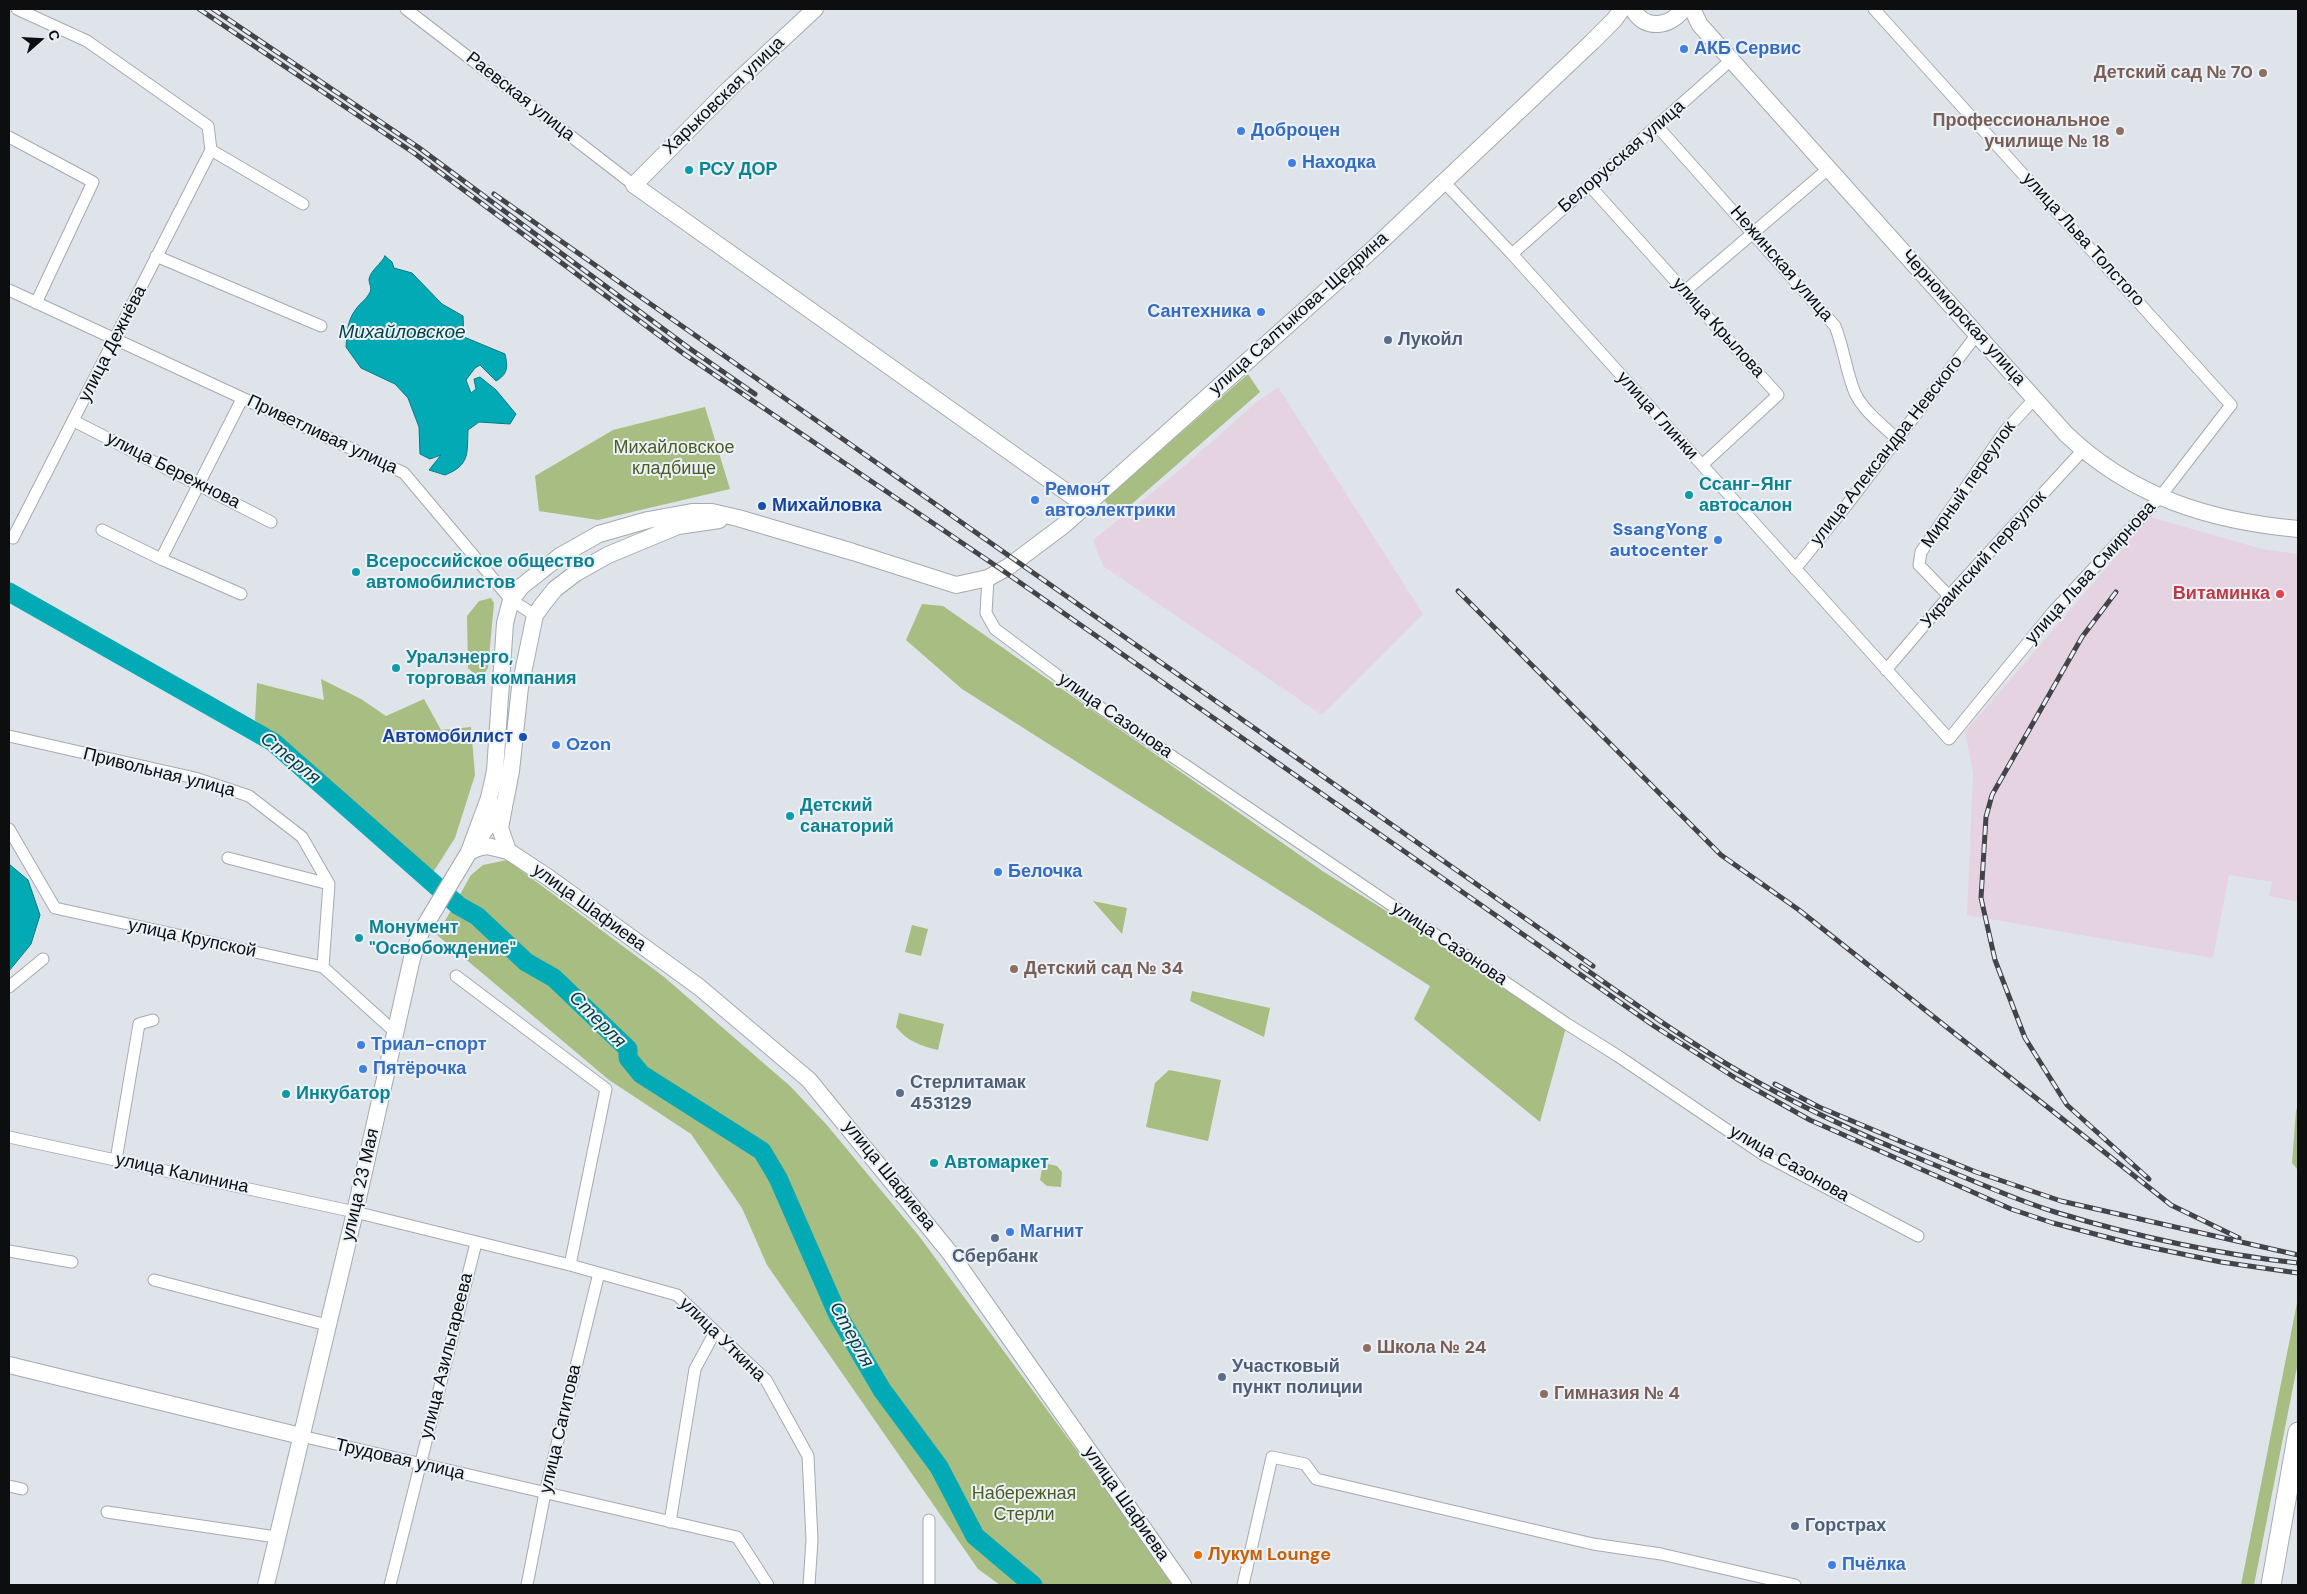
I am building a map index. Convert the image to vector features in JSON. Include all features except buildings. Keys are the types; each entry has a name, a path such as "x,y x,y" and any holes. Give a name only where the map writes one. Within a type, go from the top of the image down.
{"main road":[{"name":"Харьковская улица","path":"634,185 729,89 815,9"},
{"path":"1671,21 1683,9"},
{"name":"Черноморская улица","path":"1692,9 1700,25 1731,60 2083,450 2113,473 2160,497 2191,510 2235,521 2298,529"},
{"name":"улица Салтыкова-Щедрина","path":"738,518 956,585 988,578 1008,567 1064,526 1445,183 1618,15 1637,13 1655,24 1671,21 1700,25"},
{"path":"634,185 1086,506"},
{"path":"508,850 500,828 504,802 503,647 505,623 511,600 522,586 560,556 599,534 648,520 692,512 712,512 738,518"},
{"path":"470,852 489,798 503,771 536,615 555,589 576,573 608,555 678,526 738,518"},
{"path":"470,852 504,802"},
{"path":"470,852 487,846 508,850"},
{"name":"улица Шафиева","path":"508,850 699,987 810,1080 950,1253 1183,1585"},
{"name":"улица 23 Мая","path":"266,1585 300,1436 356,1212 412,958 421,932 470,852"},
{"name":"Трудовая улица","path":"9,1365 300,1436"},
{"path":"2271,1585 2298,1432"},
{"path":"2280,1585 2298,1490"}],"street":[{"path":"17,9 87,41 208,126 211,150 303,204"},
{"name":"Раевская улица","path":"406,9 634,185"},
{"name":"улица Льва Толстого","path":"1874,9 2231,405"},
{"name":"Белорусская улица","path":"1512,254 1731,60"},
{"name":"Нежинская улица","path":"1657,126 1754,232 1835,326 1842,342 1855,392 1862,405 1897,439"},
{"path":"9,137 93,182 36,303"},
{"name":"улица Дежнёва","path":"11,537 116,341 156,256 211,150"},
{"path":"1685,291 1828,169"},
{"name":"улица Глинки","path":"1445,183 1512,254 1949,739"},
{"name":"улица Крылова","path":"1589,185 1778,395 1702,464"},
{"path":"156,256 321,326"},
{"name":"Приветливая улица","path":"9,290 404,474 511,600 536,615"},
{"name":"улица Александра Невского","path":"1795,569 1978,333"},
{"name":"Мирный переулок","path":"1949,596 1920,565 1921,552 2005,431 2035,398"},
{"path":"160,559 242,399"},
{"name":"улица Льва Смирнова","path":"1949,739 2052,613 2160,497 2231,405"},
{"name":"улица Бережнова","path":"74,420 271,522"},
{"name":"Украинский переулок","path":"1886,670 1949,596 2083,450"},
{"path":"102,530 160,559 242,594"},
{"name":"улица Сазонова","path":"988,578 986,612 995,629 1126,724 1567,1024 1618,1056 1764,1155 1918,1236"},
{"name":"Привольная улица","path":"9,736 195,778 249,796 302,837 329,884"},
{"name":"улица Крупской","path":"9,830 55,908 323,968 396,1033"},
{"path":"228,858 329,884 323,968"},
{"path":"9,987 43,959"},
{"path":"456,976 606,1088 570,1265"},
{"path":"116,1160 139,1024 153,1020"},
{"name":"улица Калинина","path":"9,1137 356,1212"},
{"name":"улица Уткина","path":"356,1212 570,1265 677,1295 766,1380 808,1456 812,1540 809,1585"},
{"name":"улица Азильгареева","path":"390,1585 476,1243"},
{"path":"9,1251 72,1262"},
{"name":"улица Сагитова","path":"528,1585 546,1493 598,1273"},
{"path":"154,1280 327,1326"},
{"path":"670,1522 695,1369 715,1332"},
{"name":"Трудовая улица","path":"300,1436 737,1537 768,1585"},
{"path":"1243,1585 1272,1457 1305,1464 1316,1479 1593,1544 1661,1554 1795,1585"},
{"path":"9,1486 22,1489"},
{"path":"107,1512 276,1537"},
{"path":"928,1585 929,1520"}],"shaded area":[{"path":"1278,387 1423,614 1322,715 1103,566 1093,540 1175,474 1259,400"},
{"path":"2150,517 2262,549 2298,554 2298,902 2269,896 2272,882 2229,875 2213,958 1967,915 1973,773 1965,732"}],"green space":[{"path":"1248,374 1260,392 1118,516 1104,500"},
{"name":"Михайловское кладбище","path":"705,407 730,489 598,520 539,511 535,476 613,430"},
{"path":"491,598 494,603 488,668 484,674 476,675 468,668 467,616 479,601"},
{"path":"922,604 943,606 1324,872 1567,1024 1540,1122 1414,1019 1430,986 962,689 906,640"},
{"path":"321,679 361,699 386,716 424,699 441,730 471,727 475,775 455,838 432,874 255,720 257,683 324,700"},
{"name":"Набережная Стерли","path":"507,860 663,976 790,1086 826,1124 919,1236 1176,1585 1000,1585 978,1569 767,1265 742,1208 691,1134 609,1080 437,935 471,875 483,865"},
{"path":"1093,901 1127,908 1122,934"},
{"path":"912,925 928,929 921,956 905,952"},
{"path":"1192,991 1270,1008 1264,1037 1190,1001"},
{"path":"899,1013 944,1024 938,1050 915,1042 900,1032 896,1027"},
{"path":"1169,1070 1221,1080 1208,1141 1146,1127 1155,1083"},
{"path":"2298,1105 2298,1170 2292,1163"},
{"path":"1043,1163 1057,1166 1062,1172 1061,1187 1047,1186 1040,1180"},
{"path":"2297,1303 2298,1362 2254,1585 2241,1585"}],"water":[{"name":"Михайловское","path":"385,256 392,262 394,268 412,273 442,304 463,316 464,337 505,354 507,363 505,373 496,381 480,365 475,368 466,380 471,393 476,389 474,379 480,377 496,390 516,414 510,424 479,422 468,430 466,458 459,467 445,475 429,470 441,455 430,459 420,454 419,427 408,398 395,384 361,368 346,347 349,322 353,313 369,294 371,290 370,276"},
{"path":"9,864 28,880 40,915 31,944 9,971"}],"waterway":[{"name":"Стерля","path":"9,592 273,742 459,906 477,916 526,962 554,978 628,1049 628,1058 641,1074 762,1151 778,1178 838,1315 882,1390 939,1467 975,1536 1033,1585"}],"railway":[{"path":"199,9 414,153 684,354 1002,570 1654,1026 1737,1079 1810,1120 2011,1209 2053,1223 2129,1243 2221,1262 2298,1273"},
{"path":"213,9 418,147 689,348 755,394"},
{"path":"494,194 1593,966"},
{"path":"1458,591 1721,855 1799,910 2171,1205 2239,1238"},
{"path":"2116,592 2082,637 1992,795 1986,817 1981,898 1995,960 2025,1038 2067,1105 2149,1179"},
{"path":"1581,966 1681,1035 1765,1086 1858,1133 1992,1189 2055,1212 2115,1229 2237,1255 2298,1263"},
{"path":"1775,1084 1819,1107 1902,1142 1976,1172 2061,1201 2298,1255"}],"place":[{"name":"АКБ Сервис","path":"1684,49"},
{"name":"Детский сад № 70","path":"2263,73"},
{"name":"Доброцен","path":"1241,131"},
{"name":"Профессиональное училище № 18","path":"2120,131"},
{"name":"Находка","path":"1292,163"},
{"name":"РСУ ДОР","path":"689,170"},
{"name":"Сантехника","path":"1261,312"},
{"name":"Лукойл","path":"1388,340"},
{"name":"Ссанг-Янг автосалон","path":"1689,495"},
{"name":"Ремонт автоэлектрики","path":"1035,500"},
{"name":"Михайловка","path":"762,506"},
{"name":"SsangYong autocenter","path":"1718,540"},
{"name":"Всероссийское общество автомобилистов","path":"356,572"},
{"name":"Витаминка","path":"2280,594"},
{"name":"Уралэнерго, торговая компания","path":"396,668"},
{"name":"Автомобилист","path":"523,737"},
{"name":"Ozon","path":"556,745"},
{"name":"Детский санаторий","path":"790,816"},
{"name":"Белочка","path":"998,872"},
{"name":"Монумент \"Освобождение\"","path":"359,938"},
{"name":"Детский сад № 34","path":"1014,969"},
{"name":"Триал-спорт","path":"361,1045"},
{"name":"Пятёрочка","path":"363,1069"},
{"name":"Стерлитамак 453129","path":"900,1093"},
{"name":"Инкубатор","path":"286,1094"},
{"name":"Автомаркет","path":"934,1163"},
{"name":"Магнит","path":"1010,1232"},
{"name":"Сбербанк","path":"995,1238"},
{"name":"Школа № 24","path":"1367,1348"},
{"name":"Участковый пункт полиции","path":"1222,1377"},
{"name":"Гимназия № 4","path":"1544,1394"},
{"name":"Горстрах","path":"1795,1526"},
{"name":"Лукум Lounge","path":"1198,1555"},
{"name":"Пчёлка","path":"1832,1565"}]}
